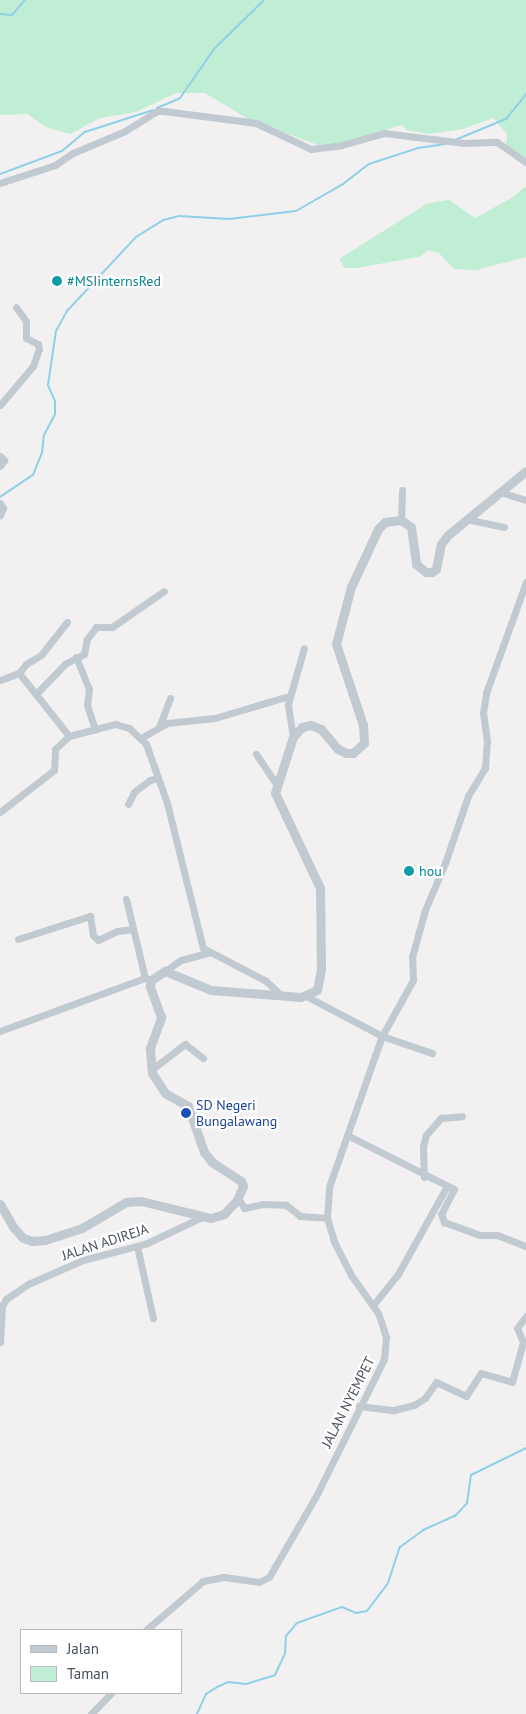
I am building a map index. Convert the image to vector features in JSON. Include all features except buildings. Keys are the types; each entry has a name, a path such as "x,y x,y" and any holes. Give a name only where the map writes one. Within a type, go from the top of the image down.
{"street":[{"path":"0,183 55,165 73,153 164,111 256,124 311,149 342,145 384,133 464,143 497,142 526,162"},
{"path":"0,405 32,366 39,350 38,344 26,338 26,321 16,307"},
{"path":"0,456 4,460 0,466"},
{"path":"308,996 320,984 320,888 312,866 276,800 277,785 294,737 302,727 311,725 321,729 338,749 346,753 353,753 364,744 363,725 338,654 338,628 351,587 378,529 385,522 401,520 411,527 414,558 426,572 436,569 441,544 466,519 526,471"},
{"path":"401,520 402,490"},
{"path":"500,492 526,500"},
{"path":"0,503 0,515"},
{"path":"466,519 504,527"},
{"name":"JALAN NYEMPET","path":"147,1629 203,1580 224,1577 259,1582 269,1577 316,1496 386,1352 384,1330 373,1305 344,1264 326,1218 329,1188 382,1036 413,980 412,957 425,910 445,866 468,796 485,768 487,748 483,713 486,693 526,582"},
{"path":"36,694 65,664 86,652 87,639 96,627 112,627 164,591"},
{"path":"0,680 19,673 44,652 67,622"},
{"path":"294,737 288,714 289,696 304,648"},
{"path":"76,658 89,689 86,705 95,730"},
{"path":"19,673 69,736"},
{"path":"141,738 159,727 215,718 289,696"},
{"path":"159,727 170,698"},
{"path":"0,812 54,770 55,749 69,736 122,724 141,738 158,778 176,834 201,941 208,953 266,981 280,994"},
{"path":"256,754 277,785"},
{"path":"128,804 134,792 150,780 158,778"},
{"path":"0,1204 14,1228 23,1238 32,1241 45,1240 82,1228 126,1202 141,1200 200,1218 211,1218 224,1214 238,1198 242,1186 241,1180 212,1162 204,1152 188,1106 165,1093 151,1070 150,1048 161,1017 133,929 126,899"},
{"path":"18,939 90,916 93,935 98,940 117,931 133,929"},
{"path":"0,1031 148,979 166,971 182,960 208,953"},
{"path":"166,971 186,977 202,988 308,996 382,1036 432,1053"},
{"path":"151,1070 187,1044 203,1058"},
{"path":"424,1177 423,1146 426,1135 441,1118 462,1116"},
{"path":"347,1135 424,1177 447,1186 455,1193 441,1214 441,1220 480,1235 497,1235 526,1246"},
{"path":"373,1305 398,1274 447,1186"},
{"path":"238,1198 244,1208 266,1203 286,1205 300,1216 326,1218"},
{"name":"JALAN ADIREJA","path":"0,1342 3,1298 28,1284 83,1260 137,1246 200,1218"},
{"path":"137,1246 153,1318"},
{"path":"359,1406 394,1410 414,1404 425,1398 436,1382 466,1396 481,1373 512,1382 522,1342 517,1328 526,1316"},
{"path":"91,1714 110,1694"}],"green space":[{"path":"0,0 526,0 526,161 506,147 507,134 493,118 463,129 428,134 406,130 402,125 340,143 318,145 248,119 205,93 176,93 136,112 100,118 70,134 46,127 27,114 0,114"},
{"path":"526,186 526,257 476,270 454,269 439,253 429,250 419,257 356,268 345,268 339,259 428,203 449,200 475,218 513,197"}],"waterway":[{"path":"0,14 12,15 25,0"},
{"path":"157,108 180,98 214,49 264,0"},
{"path":"455,140 506,119 526,94"},
{"path":"0,174 62,151 85,132 153,110"},
{"path":"0,497 33,475 42,453 44,435 55,414 55,401 48,385 56,331 67,311 136,237 163,220 179,216 229,219 296,211 343,184 369,164 418,148 446,144"},
{"path":"197,1714 206,1694 217,1687 228,1682 246,1684 275,1675 285,1654 286,1636 297,1623 342,1607 356,1613 367,1611 388,1583 400,1547 423,1530 455,1516 467,1503 471,1475 526,1448"}],"place":[{"name":"#MSIinternsRed","path":"57,281"},
{"name":"hou","path":"409,871"},
{"name":"SD Negeri Bungalawang","path":"186,1113"}]}
